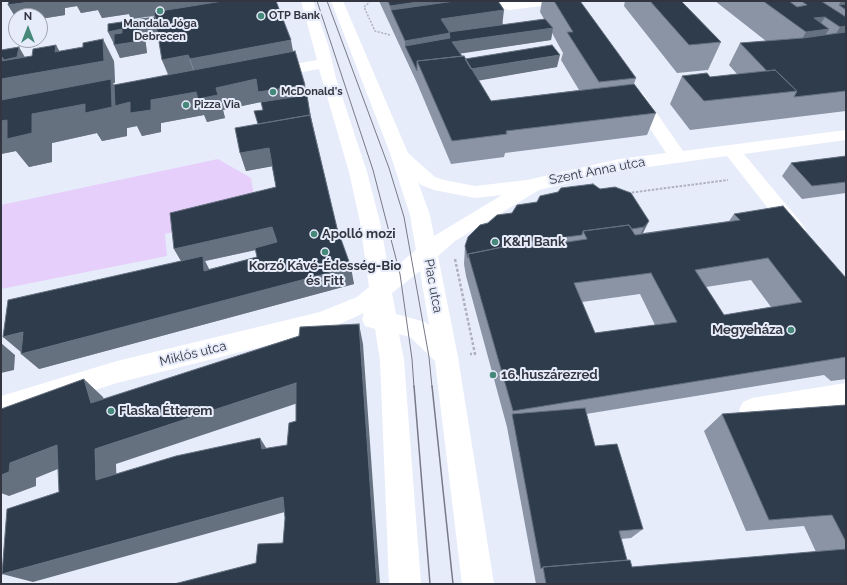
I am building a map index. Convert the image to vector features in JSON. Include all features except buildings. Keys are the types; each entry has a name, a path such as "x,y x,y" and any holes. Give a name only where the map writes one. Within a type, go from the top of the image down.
{"street":[{"path":"307,1 322,48 328,78 358,172 368,216 392,360 405,584"},
{"name":"Piac utca","path":"337,1 400,153 420,215 446,356 478,584"},
{"path":"492,1 495,4 510,6 549,1"},
{"path":"257,76 325,63"},
{"path":"627,80 678,157"},
{"name":"Szent Anna utca","path":"380,292 448,236 533,185 619,165 846,135"},
{"path":"731,150 808,246"},
{"path":"400,153 428,181 441,186 475,192 533,185"},
{"name":"Miklós utca","path":"1,408 117,372 324,321 365,303 380,292"},
{"path":"324,321 367,318 385,320 417,329 446,356"},
{"path":"752,410 846,395"}],"path":[{"path":"371,1 364,7 375,31 390,35"},
{"path":"626,193 733,179"},
{"path":"454,257 458,264 476,354"}],"shaded area":[{"path":"218,159 251,178 257,211 165,234 167,256 1,289 1,205"}],"tram line":[{"path":"317,1 373,170 400,274 412,359 414,387"},
{"path":"327,1 389,168 404,217 429,357 432,387"},
{"path":"414,386 430,584"},
{"path":"432,386 453,584"}],"place":[{"name":"Mandala Jóga Debrecen","path":"160,11"},
{"name":"OTP Bank","path":"261,16"},
{"name":"McDonald's","path":"273,92"},
{"name":"Pizza Via","path":"186,105"},
{"name":"Apolló mozi","path":"314,234"},
{"name":"K&H Bank","path":"495,242"},
{"name":"Korzó Kávé-Édesség-Bio és Fitt","path":"325,252"},
{"name":"Megyeháza","path":"791,330"},
{"name":"16. huszárezred","path":"493,375"},
{"name":"Flaska Étterem","path":"111,411"}]}
